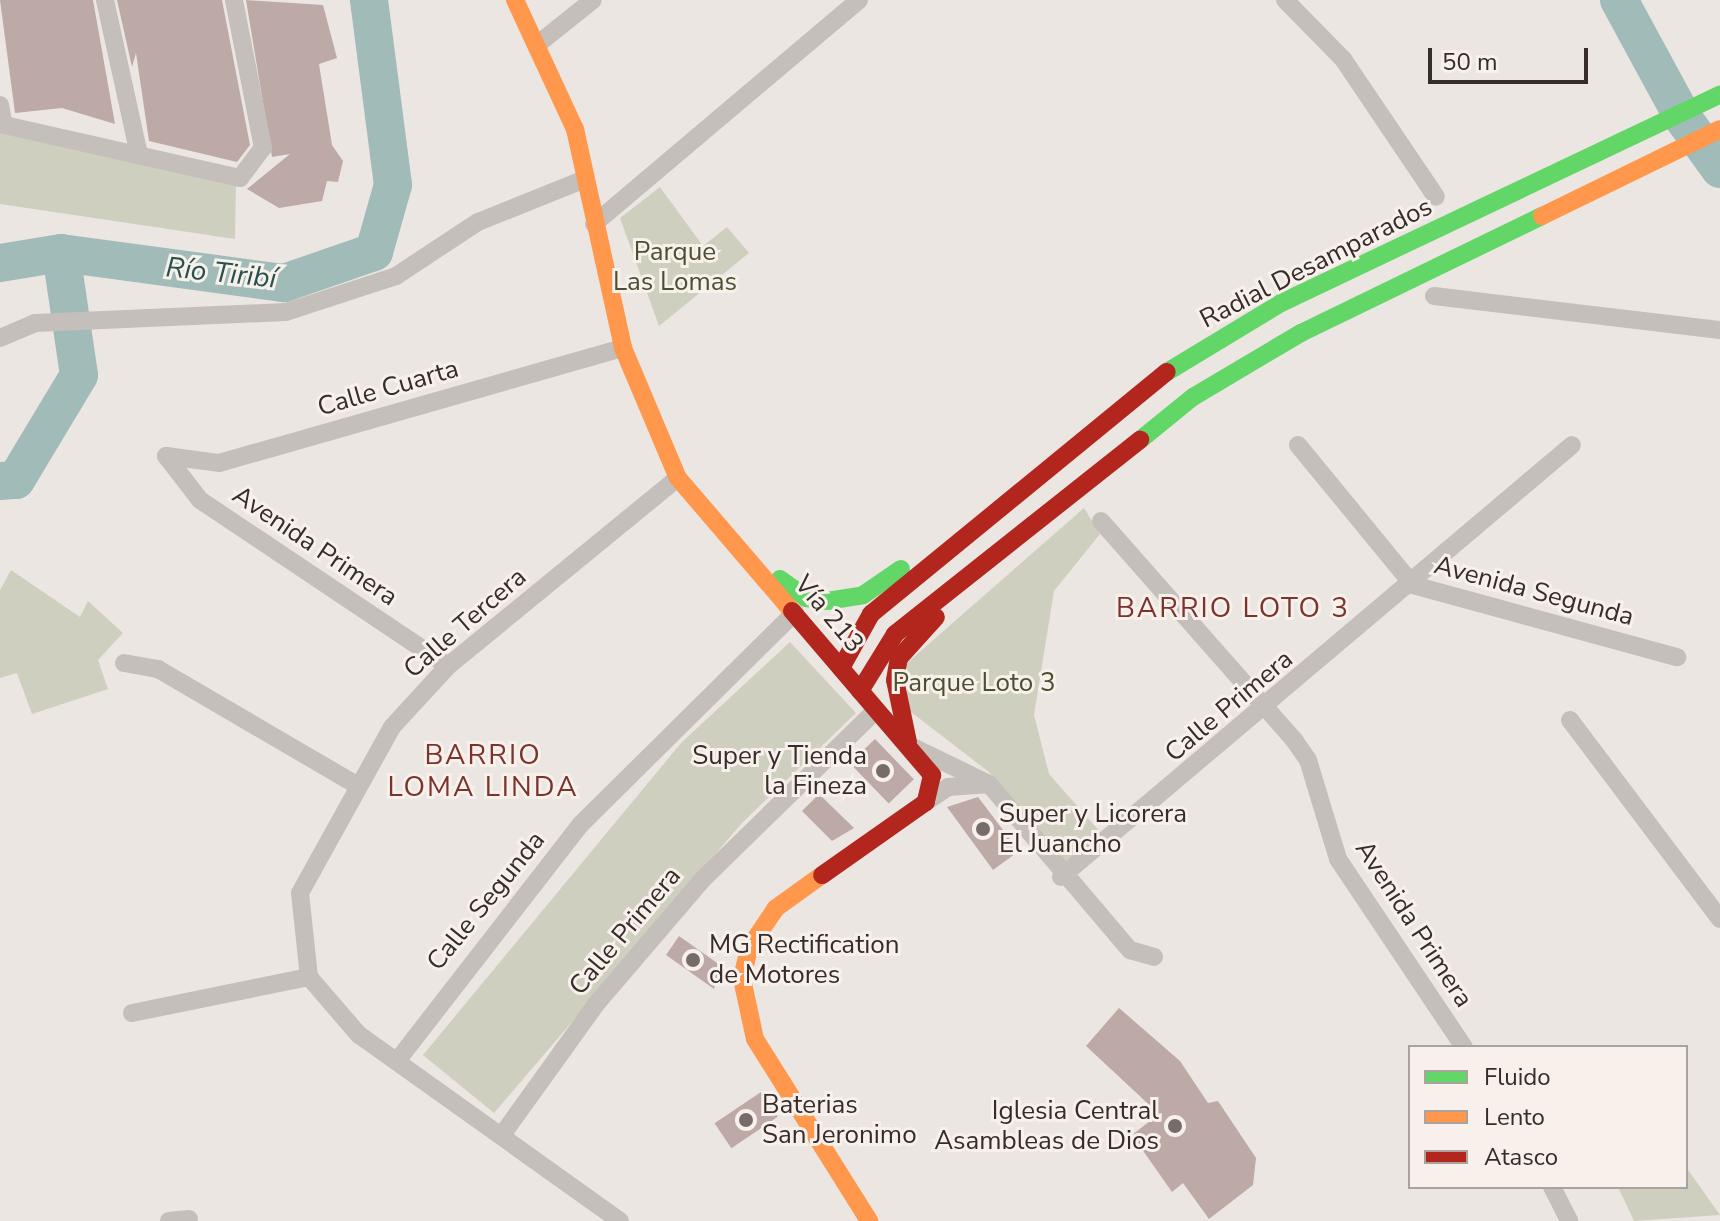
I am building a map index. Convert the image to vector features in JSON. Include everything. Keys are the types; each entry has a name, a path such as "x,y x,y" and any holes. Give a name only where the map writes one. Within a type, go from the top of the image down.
{"main road":[{"name":"Vía 213","path":"515,0 575,129 623,348 678,478 932,775 926,802"},
{"name":"Radial Desamparados","path":"841,668 871,614 951,544 1174,366 1281,303 1720,95"},
{"path":"860,691 895,634 1193,397 1301,333 1720,129"},
{"path":"795,612 831,611 951,544"},
{"path":"737,549 806,598 863,595"},
{"path":"908,745 895,680 899,658 969,575"},
{"path":"869,1221 755,1039 742,979 749,948 776,908 926,802"}],"street":[{"path":"105,0 139,155"},
{"path":"0,105 2,125 240,178 263,148 234,0"},
{"path":"538,44 593,0"},
{"path":"594,224 859,0"},
{"path":"1285,0 1343,59 1436,197"},
{"path":"0,338 35,323 286,312 396,276 478,222 585,179"},
{"path":"1434,296 1720,330"},
{"name":"Calle Cuarta","path":"166,456 219,463 623,348"},
{"name":"Avenida Segunda","path":"1298,445 1413,585 1677,657"},
{"name":"Calle Primera","path":"1061,877 1413,585 1572,445"},
{"name":"Avenida Primera","path":"166,456 200,500 448,666"},
{"name":"Calle Tercera","path":"309,977 300,893 355,784 392,727 448,666 678,478"},
{"name":"Avenida Primera","path":"1101,521 1308,760 1338,859 1463,1045"},
{"name":"Calle Segunda","path":"397,1061 581,824 795,612"},
{"path":"124,663 158,669 355,784"},
{"name":"Calle Primera","path":"502,1135 597,1003 693,890 876,710"},
{"path":"1570,720 1720,919"},
{"path":"908,745 989,784 1061,877 1130,950 1154,957"},
{"path":"926,802 962,783 989,784"},
{"path":"132,1013 309,977 359,1035 620,1221"},
{"path":"1553,1189 1569,1221"},
{"path":"169,1221 189,1219"}],"green space":[{"path":"0,132 236,182 235,239 0,204"},
{"name":"Parque Las Lomas","path":"660,187 703,246 727,227 749,253 659,326 620,218"},
{"name":"Parque Loto 3","path":"1084,508 1100,534 1054,591 1034,715 1049,774 1102,834 1067,862 1052,854 989,772 907,709 907,663"},
{"path":"11,570 80,617 88,601 123,633 98,660 108,689 32,714 17,673 0,678 0,590"},
{"path":"790,642 856,713 742,823 494,1113 423,1055 681,743"},
{"path":"1688,1170 1720,1215 1634,1221 1619,1189 1688,1189"}],"building":[{"path":"0,0 93,0 115,124 62,108 15,113"},
{"path":"117,0 222,0 250,145 237,162 149,141 136,53 132,67"},
{"path":"246,0 323,5 337,58 319,64 332,145 343,161 338,182 327,181 322,201 279,208 247,189 290,154 272,157"},
{"name":"Super y Tienda la Fineza","path":"875,739 914,779 889,804 850,763"},
{"path":"819,794 854,828 832,841 802,811"},
{"name":"Super y Licorera El Juancho","path":"978,797 1019,851 993,870 947,807"},
{"name":"MG Rectification de Motores","path":"679,936 720,965 714,989 666,955"},
{"path":"1119,1008 1180,1061 1208,1103 1218,1101 1256,1158 1253,1185 1209,1219 1183,1183 1172,1192 1132,1135 1159,1114 1086,1046"},
{"name":"Baterias San Jeronimo","path":"761,1092 778,1117 731,1148 715,1123"}],"waterway":[{"name":"Río Tiribí","path":"0,263 61,253 284,283 374,252 393,185 369,0"},
{"name":"Río Tiribí","path":"1619,0 1683,118 1720,169"},
{"path":"0,481 16,480 79,375 61,253"}],"traffic: fast":[{"path":"1167,372 1281,303 1720,95"},
{"path":"1140,440 1193,397 1301,333 1542,216"},
{"path":"780,579 806,598 827,601 863,595 901,569"}],"traffic: slow":[{"path":"515,0 575,129 623,348 678,478 792,611"},
{"path":"1542,216 1720,129"},
{"path":"822,875 776,908 749,948 742,979 755,1039 869,1221"}],"traffic: jam":[{"path":"841,668 871,614 1167,372"},
{"path":"860,691 895,634 1140,440"},
{"path":"792,611 932,775 926,802 822,875"},
{"path":"908,742 895,680 899,658 936,617"}],"place":[{"name":"Super y Tienda la Fineza","path":"883,771"},
{"name":"Super y Licorera El Juancho","path":"983,829"},
{"name":"MG Rectification de Motores","path":"693,960"},
{"name":"Baterias San Jeronimo","path":"746,1120"},
{"name":"Iglesia Central Asambleas de Dios","path":"1175,1126"}],"district":[{"name":"BARRIO LOTO 3","path":"1233,608"},
{"name":"BARRIO LOMA LINDA","path":"483,771"}]}
